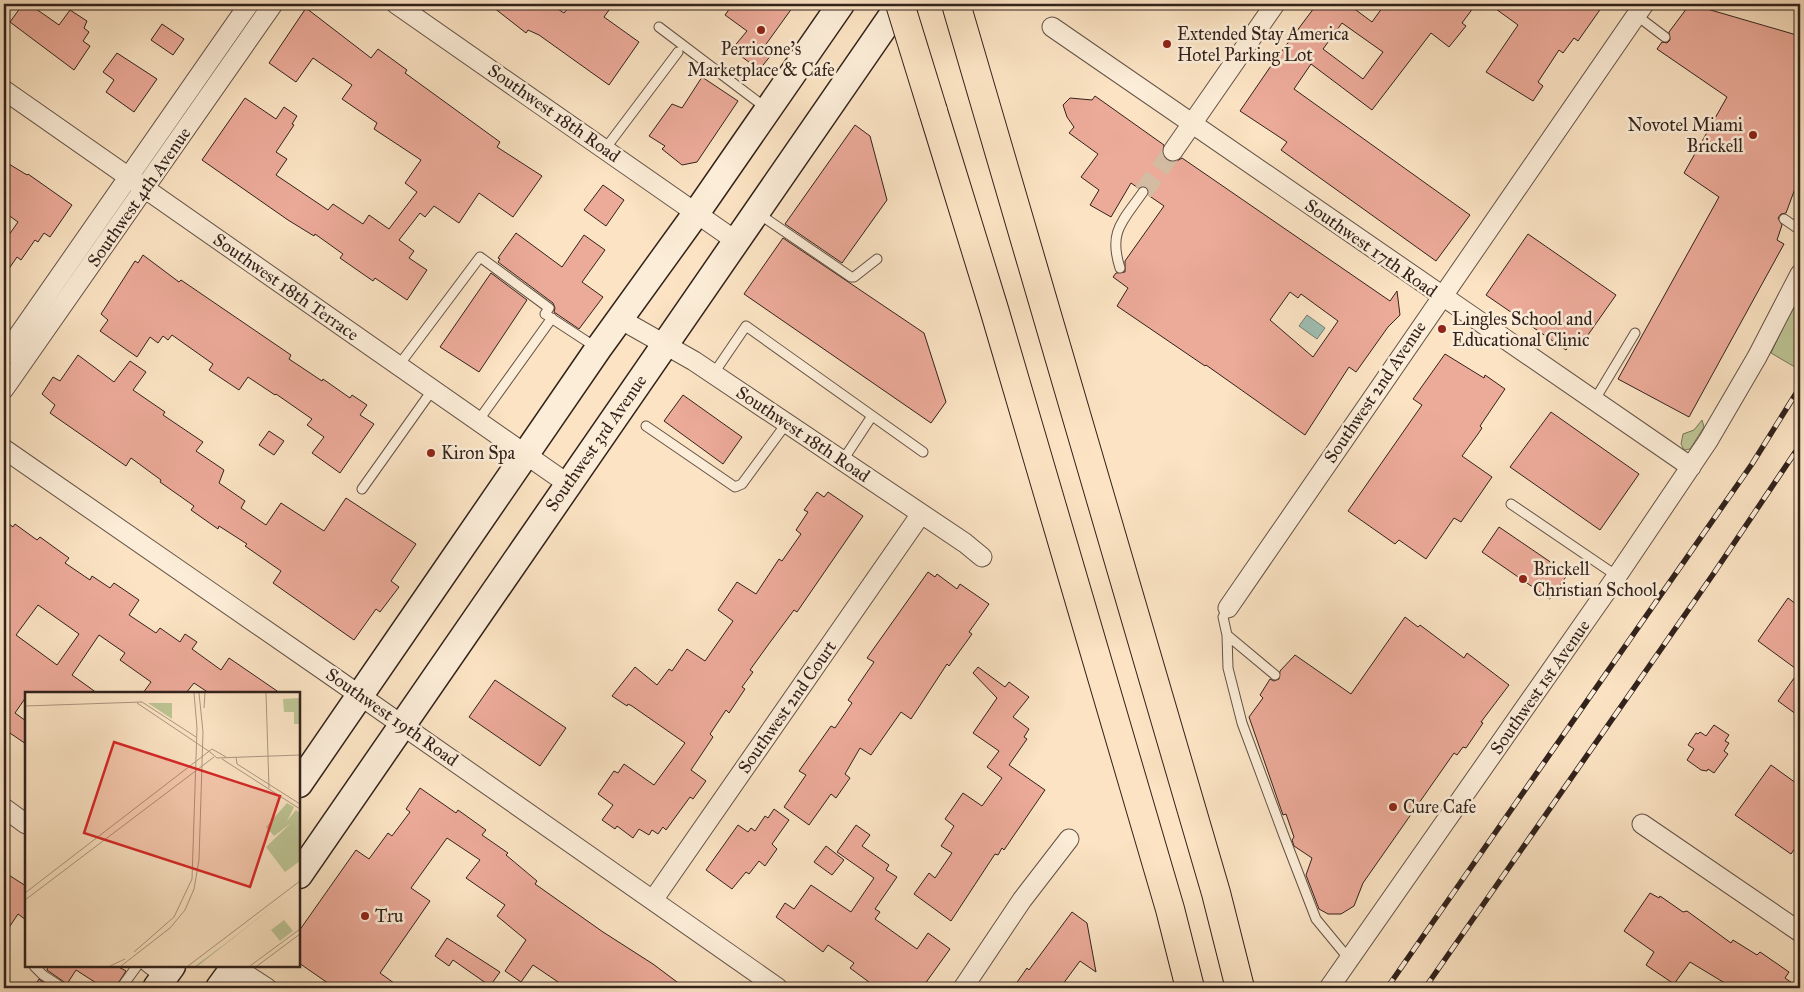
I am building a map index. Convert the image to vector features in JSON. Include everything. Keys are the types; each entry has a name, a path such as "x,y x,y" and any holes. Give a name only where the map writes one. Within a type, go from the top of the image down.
{"highway":[{"path":"956,4 1216,893 1240,988"},
{"path":"898,6 933,111 994,309 1170,909 1190,988"}],"main road":[{"path":"300,783 598,349 697,212 841,4"},
{"name":"Southwest 3rd Avenue","path":"300,873 898,6"},
{"path":"219,988 233,967"}],"street":[{"name":"Southwest 4th Avenue","path":"4,356 249,4"},
{"name":"Southwest 4th Avenue","path":"4,389 273,4"},
{"name":"Southwest 18th Road","path":"396,4 736,241"},
{"path":"1173,151 1276,4"},
{"name":"Southwest 2nd Avenue","path":"1228,608 1440,297 1640,9"},
{"name":"Southwest 17th Road","path":"1052,27 1440,297 1691,467"},
{"name":"Southwest 18th Terrace","path":"4,90 568,484"},
{"name":"Southwest 1st Avenue","path":"1329,988 1691,467 1757,357 1800,274"},
{"name":"Southwest 18th Road","path":"620,318 714,374 982,557"},
{"name":"Southwest 19th Road","path":"4,450 360,695 778,988"},
{"name":"Southwest 2nd Court","path":"653,900 921,514"},
{"path":"4,808 25,823"},
{"path":"1642,824 1800,932"},
{"path":"963,988 1022,900 1069,839"},
{"path":"236,967 267,988"}],"lane":[{"path":"1640,9 1665,37"},
{"path":"658,27 768,110"},
{"path":"605,149 678,52"},
{"path":"1120,268 1114,249 1115,236 1143,192"},
{"path":"756,212 851,277 854,277 877,259"},
{"path":"1784,219 1800,230"},
{"path":"399,365 480,257 549,308 545,314 598,349"},
{"path":"478,421 552,318"},
{"path":"714,374 746,326 923,452"},
{"path":"1594,401 1635,333"},
{"path":"362,489 433,389"},
{"path":"842,460 872,416"},
{"path":"646,426 735,487 742,484 786,424"},
{"path":"1511,504 1617,576"},
{"path":"1228,608 1223,617 1227,635 1228,668 1242,723 1316,919 1349,959"},
{"path":"1227,635 1276,675"},
{"path":"35,967 43,976 63,988"},
{"path":"121,988 136,967"}],"green space":[{"path":"1800,291 1800,370 1771,353"},
{"path":"1702,420 1704,427 1690,449 1684,450 1681,444 1683,434 1694,430"}],"shaded area":[{"path":"1307,315 1325,328 1317,339 1299,326"}],"building":[{"path":"23,4 29,4 59,25 70,10 87,21 84,28 89,32 83,41 90,46 74,70 10,22"},
{"path":"489,4 550,4 564,13 571,4 600,4 609,10 604,17 639,42 609,85 539,35 528,30 526,33"},
{"name":"Perricone's Marketplace & Cafe","path":"733,4 795,4 764,47 772,54 759,70 732,49 747,31 725,15"},
{"path":"1317,4 1348,4 1372,22 1385,4 1476,4 1462,23 1466,26 1449,47 1431,33 1372,110 1311,64 1294,89 1470,215 1436,261 1281,150 1287,142 1240,111","holes":["1342,23 1383,52 1363,79 1323,49"]},
{"path":"1489,4 1604,4 1578,41 1574,38 1563,53 1559,50 1538,82 1543,86 1533,101 1486,72 1518,25"},
{"path":"1690,4 1800,36 1800,175 1786,213 1781,214 1778,218 1782,225 1777,240 1784,244 1689,417 1618,379 1719,197 1684,173 1727,97 1657,49 1662,42 1667,43 1670,40 1669,32"},
{"path":"306,8 371,58 378,49 407,70 405,73 500,142 497,147 542,176 513,217 479,193 459,223 434,206 425,217 420,213 399,240 414,251 409,258 427,270 407,300 375,278 373,281 340,258 343,254 315,234 314,236 288,220 202,160 245,98 276,119 284,107 297,116 292,124 294,125 276,152 287,159 276,175 328,210 333,204 363,224 369,215 389,229 417,192 405,183 421,160 374,129 377,123 342,99 352,85 313,58 296,82 269,63"},
{"path":"162,24 184,39 173,55 151,40"},
{"path":"117,53 157,79 134,112 106,92 114,80 103,72"},
{"path":"702,77 738,101 697,162 682,165 662,149 665,146 649,136 672,104 682,108"},
{"path":"1095,96 1164,145 1163,155 1167,160 1177,161 1182,158 1390,301 1397,291 1400,315 1388,327 1356,372 1349,367 1305,435 1206,365 1117,306 1128,288 1113,277 1116,273 1125,272 1125,261 1164,206 1148,195 1149,190 1146,187 1138,188 1131,183 1111,217 1090,205 1099,190 1081,177 1098,154 1069,133 1074,127 1067,117 1063,105 1070,98 1092,100","holes":["1290,292 1298,298 1301,294 1338,321 1313,357 1270,320"]},
{"path":"855,125 870,136 887,200 842,263 785,224"},
{"path":"4,161 28,174 72,205 50,237 44,233 38,242 35,240 21,260 17,257 4,276 4,242 18,222 4,212"},
{"path":"603,185 624,200 606,226 584,210"},
{"path":"516,233 562,267 584,235 605,250 582,282 603,297 579,329 554,312 553,303 498,262 500,259 498,258"},
{"path":"1528,234 1616,295 1583,342 1575,337 1566,350 1486,295"},
{"path":"783,238 924,333 946,402 931,423 744,294"},
{"path":"143,255 179,282 181,280 291,355 289,359 350,398 352,395 367,405 360,415 374,424 340,473 312,453 324,437 307,425 312,419 248,377 239,390 209,370 213,364 172,335 168,340 163,336 158,343 150,337 137,357 100,331 108,320 101,314 135,261 138,263"},
{"path":"491,273 527,300 479,372 440,347"},
{"path":"1445,354 1484,378 1485,375 1505,389 1480,426 1482,428 1462,456 1492,477 1461,522 1454,518 1426,559 1399,540 1395,544 1348,511 1422,405 1413,399"},
{"path":"78,355 114,382 130,361 146,372 133,390 165,412 163,415 203,442 196,451 224,470 219,483 245,501 241,508 266,525 281,503 324,531 346,498 416,544 391,581 399,587 380,612 376,609 354,640 273,583 281,571 245,546 247,544 219,526 218,529 191,510 194,506 160,482 161,480 131,458 126,466 50,413 55,405 42,394 53,377 60,381"},
{"path":"683,395 742,437 723,464 664,421"},
{"path":"1551,412 1639,474 1600,530 1510,467"},
{"path":"269,431 284,441 274,455 259,445"},
{"path":"817,492 824,497 828,492 863,516 797,612 794,610 750,670 753,672 742,687 745,689 729,713 726,710 710,734 713,737 691,770 706,781 693,799 690,797 666,830 663,827 658,834 652,830 649,835 639,829 633,838 617,826 615,829 602,820 613,805 598,794 614,771 618,773 624,764 654,785 685,743 632,706 628,704 627,706 612,696 635,667 657,685 669,669 672,671 687,649 705,661 733,621 718,610 737,582 756,594 779,559 782,561 801,534 796,530 808,512 804,510"},
{"path":"4,520 13,527 15,524 37,540 40,537 69,558 65,563 90,580 92,576 110,588 114,583 139,600 129,615 156,633 160,628 180,642 185,634 197,642 192,649 221,670 229,658 279,692 208,692 194,683 187,692 144,692 151,682 120,660 125,653 99,635 72,675 96,692 25,692 25,698 15,713 25,720 25,743 4,729","holes":["38,605 79,634 57,665 16,635"]},
{"path":"1499,527 1568,574 1550,599 1482,552"},
{"path":"928,572 935,577 937,574 957,589 960,584 989,604 969,632 972,634 949,666 947,664 911,719 901,712 871,755 860,748 845,774 850,778 836,798 831,794 809,825 784,807 806,775 799,771 831,726 835,728 852,703 848,700 874,662 867,658"},
{"path":"1788,598 1800,607 1800,717 1778,701 1799,671 1758,641"},
{"path":"1405,617 1418,627 1420,625 1464,658 1467,653 1509,685 1481,722 1483,723 1466,748 1463,747 1457,755 1454,753 1363,883 1354,906 1341,914 1328,914 1319,909 1306,875 1312,858 1294,846 1292,840 1294,837 1286,814 1283,815 1249,717 1263,698 1260,695 1270,679 1274,681 1279,679 1280,671 1295,655 1351,694"},
{"path":"978,667 1005,687 1009,682 1029,697 1013,717 1029,729 1024,737 1027,739 1009,765 1045,790 1004,850 1002,848 998,855 995,854 951,921 914,894 929,873 935,878 952,853 941,846 954,826 945,819 963,793 982,806 1002,778 987,767 999,751 973,733 997,698 973,673"},
{"path":"495,680 566,728 540,766 469,717"},
{"path":"1714,725 1729,735 1725,741 1729,743 1724,751 1728,754 1714,773 1708,769 1707,771 1701,770 1687,760 1694,749 1688,745 1696,733 1700,732 1706,736"},
{"path":"1771,765 1800,786 1800,841 1791,854 1735,815"},
{"path":"420,788 456,813 458,810 486,830 482,835 508,853 506,855 537,881 535,884 685,988 567,988 533,965 521,982 505,971 526,940 497,916 505,905 466,878 480,860 447,838 411,888 430,901 380,973 401,988 335,988 300,964 300,930 356,850 369,859 388,833 392,836 410,812 406,809"},
{"path":"774,809 789,820 772,844 777,849 765,866 759,861 749,874 746,872 732,889 706,870 738,825 748,832 751,828 755,831 765,816 768,818"},
{"path":"856,825 870,835 862,846 889,865 886,870 897,877 875,909 880,912 875,919 917,949 928,933 950,949 922,988 877,988 850,968 854,963 828,945 823,952 776,917 785,903 794,909 811,885 851,912 874,878 837,852"},
{"path":"826,846 844,860 832,875 814,862"},
{"path":"4,872 25,885 25,919 18,914 4,935"},
{"path":"1650,893 1659,898 1660,896 1683,912 1687,911 1731,943 1733,940 1757,955 1760,952 1789,972 1785,978 1799,988 1733,988 1690,962 1674,984 1646,965 1654,952 1624,931"},
{"path":"1072,912 1087,923 1096,972 1080,961 1060,988 1013,988 1027,968 1029,970"},
{"path":"447,938 500,972 490,986 453,960 449,966 435,956"},
{"path":"48,967 119,967 126,971 115,988 104,988 76,970 67,984 47,970"},
{"path":"40,980 52,988 33,988"}],"tunnel":[{"path":"1143,192 1173,151"}],"railway":[{"path":"1387,988 1752,464 1800,387"},
{"path":"1425,988 1714,573 1800,445"}],"place":[{"name":"Perricone's Marketplace & Cafe","path":"761,30"},
{"name":"Extended Stay America Hotel Parking Lot","path":"1167,44"},
{"name":"Novotel Miami Brickell","path":"1753,135"},
{"name":"Lingles School and Educational Clinic","path":"1442,329"},
{"name":"Kiron Spa","path":"431,453"},
{"name":"Brickell Christian School","path":"1523,579"},
{"name":"Cure Cafe","path":"1393,807"},
{"name":"Tru","path":"365,916"}]}
